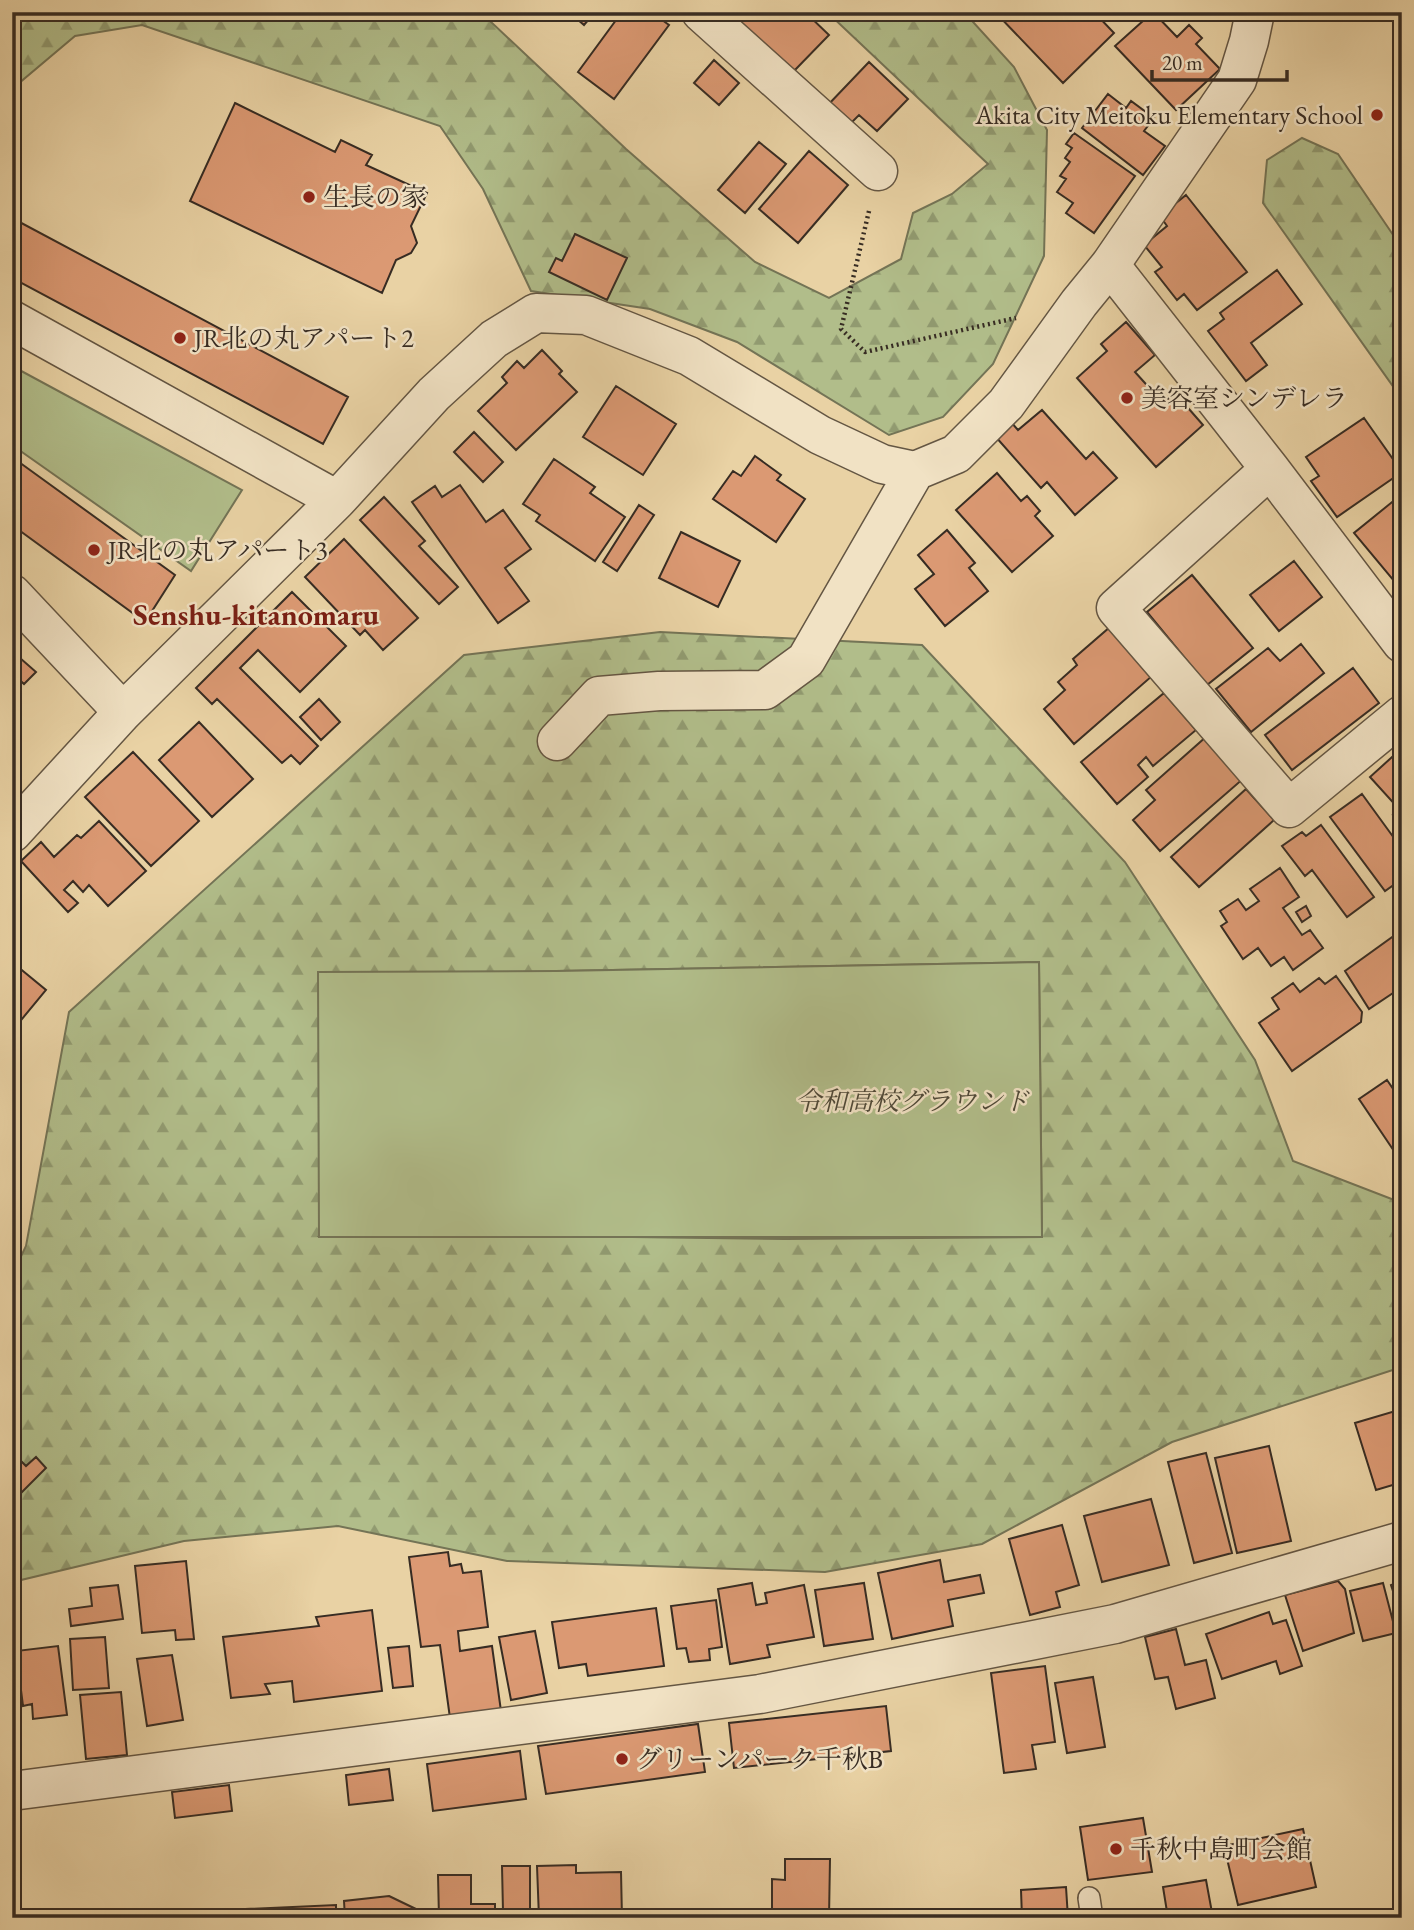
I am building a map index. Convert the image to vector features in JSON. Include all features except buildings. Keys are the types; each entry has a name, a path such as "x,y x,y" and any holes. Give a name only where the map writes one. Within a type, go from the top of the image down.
{"street":[{"path":"701,12 878,171"},
{"path":"12,833 123,712 337,500 434,394 494,339 536,313 586,315 689,356 820,435 882,464 915,471 956,454 1006,404 1110,265 1237,80 1250,41 1255,12"},
{"path":"1110,265 1402,643"},
{"path":"12,320 337,500"},
{"path":"1270,469 1116,608 1289,808 1402,715"},
{"path":"558,741 599,696 659,691 765,690 806,660 915,471"},
{"path":"12,594 123,712"},
{"path":"12,1791 760,1694 1115,1624 1402,1541"}],"path":[{"path":"878,171 841,329 865,352 1079,303"}],"green space":[{"path":"12,12 468,12 489,20 626,149 755,262 829,298 901,259 913,213 952,194 988,164 827,12 964,12 1014,67 1047,130 1044,256 993,364 943,417 889,435 737,342 650,309 531,291 483,189 440,126 142,25 75,36 12,89"},
{"path":"1302,138 1338,154 1402,248 1402,399 1263,203 1267,160"},
{"path":"12,366 242,490 191,571 12,445"},
{"path":"660,632 922,645 1125,862 1255,1060 1293,1161 1402,1203 1402,1367 1172,1442 982,1544 825,1572 507,1561 338,1526 184,1541 17,1581 12,1585 12,1275 26,1246 69,1012 464,655","holes":["1039,962 1042,1237 785,1239 319,1236 557,971"]},
{"name":"令和高校グラウンド","path":"1039,962 1042,1237 319,1237 318,972 557,971"}],"place":[{"name":"Akita City Meitoku Elementary School","path":"1377,115"},
{"name":"生長の家","path":"309,197"},
{"name":"JR北の丸アパート2","path":"180,338"},
{"name":"美容室シンデレラ","path":"1127,398"},
{"name":"JR北の丸アパート3","path":"94,550"},
{"name":"グリーンパーク千秋B","path":"622,1759"},
{"name":"千秋中島町会館","path":"1116,1849"}],"district":[{"name":"Senshu-kitanomaru","path":"256,615"}]}
